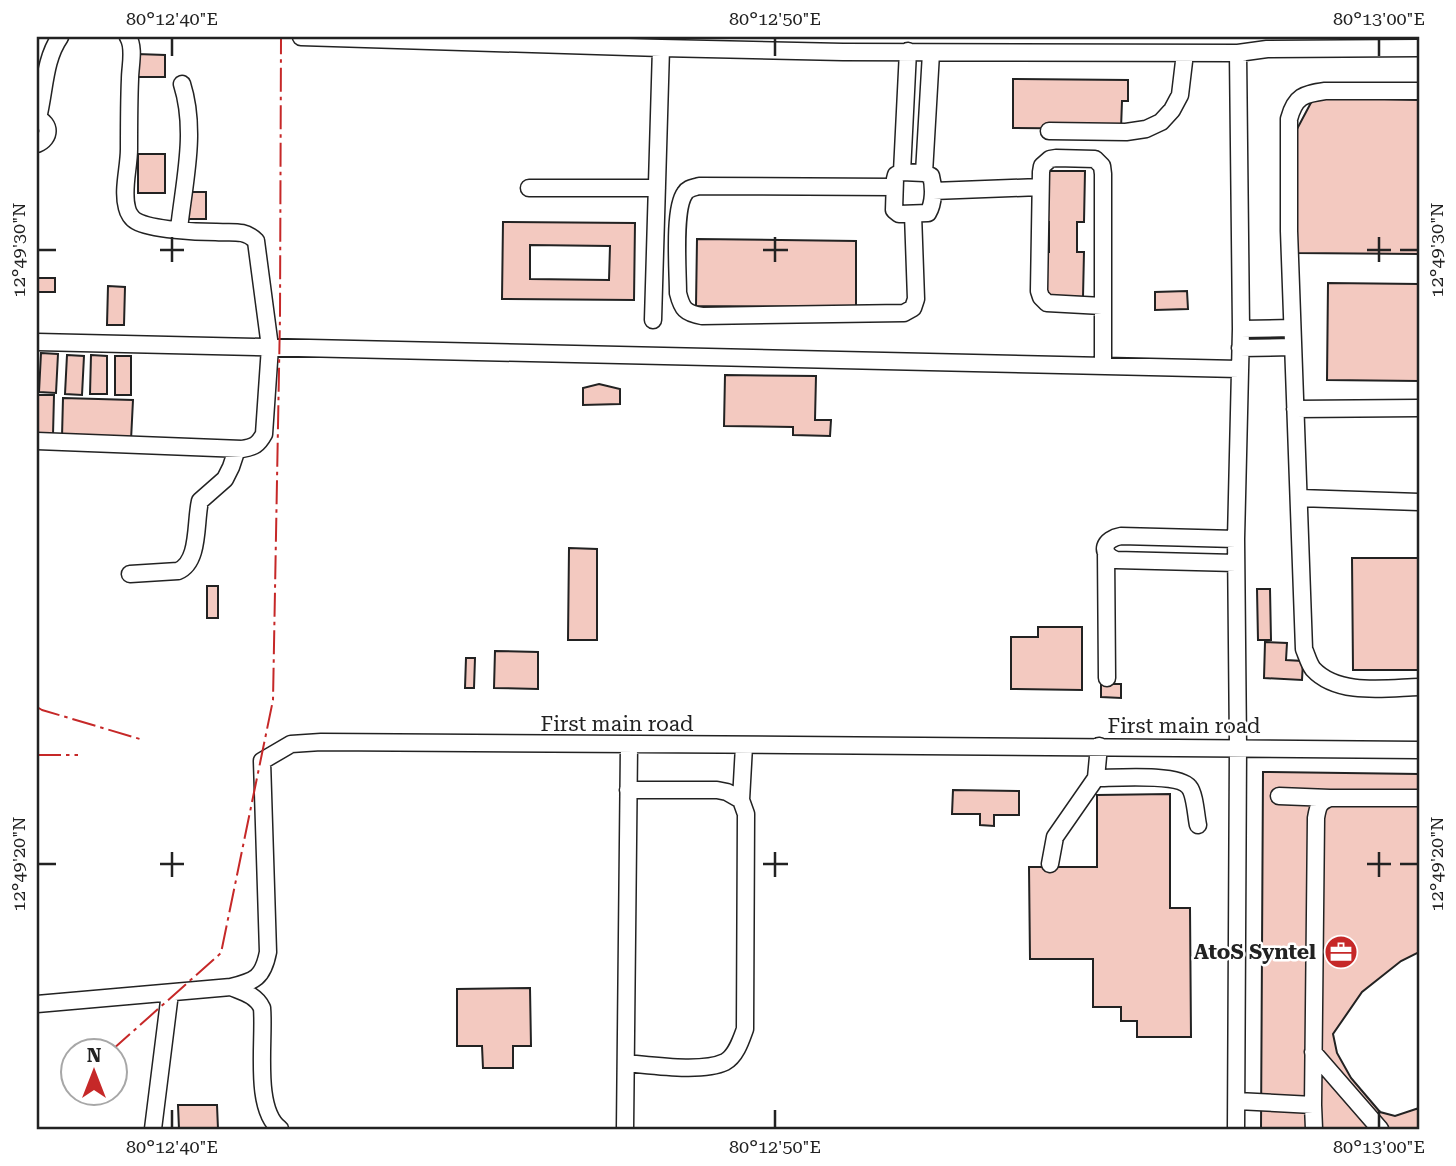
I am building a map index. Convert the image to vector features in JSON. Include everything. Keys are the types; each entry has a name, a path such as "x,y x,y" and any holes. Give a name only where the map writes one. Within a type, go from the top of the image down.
{"street":[{"path":"37,144 48,134 44,121 37,118 49,58 61,37"},
{"path":"37,441 237,449 254,447 264,434 270,347 256,241 240,232 157,228 135,221 127,209 125,195 129,163 131,61 128,37"},
{"path":"301,37 661,48 843,45 931,52 1238,53 1267,43 1419,48"},
{"path":"653,320 661,48"},
{"path":"902,172 908,51"},
{"path":"924,173 931,52"},
{"path":"1049,131 1126,132 1146,129 1161,122 1180,95 1185,53"},
{"path":"1236,1129 1236,539 1241,329 1238,53"},
{"path":"179,229 190,133 188,101 182,84"},
{"path":"1419,91 1310,93 1299,98 1292,107 1289,118 1292,328 1304,649 1311,668 1325,679 1348,688 1419,687"},
{"path":"1102,306 1047,303 1041,297 1042,166 1050,159 1095,159 1101,166 1103,366"},
{"path":"902,172 924,173 931,176 933,191 930,211 924,214 899,214 894,210 896,175 902,172"},
{"path":"894,187 690,188 678,210 678,293 681,305 689,314 702,316 904,313 913,308 916,299 913,214"},
{"path":"933,191 1041,187"},
{"path":"529,188 657,188"},
{"path":"1241,329 1292,328"},
{"path":"37,342 1240,369"},
{"path":"1240,348 1293,347"},
{"path":"1295,409 1419,408"},
{"path":"130,574 184,569 192,555 200,501 225,479 237,449"},
{"path":"1299,498 1419,502"},
{"path":"1107,678 1106,544 1109,540 1122,536 1236,539"},
{"path":"1106,551 1108,556 1116,560 1236,563"},
{"name":"First main road","path":"37,1004 231,987 251,982 263,971 268,952 262,761 291,744 1099,747 1237,734 1419,750"},
{"path":"625,1129 629,746"},
{"path":"626,1063 699,1067 727,1061 734,1053 745,1029 746,814 741,800 744,746"},
{"path":"1050,864 1055,837 1096,778 1099,747"},
{"path":"1096,778 1180,780 1189,786 1198,825"},
{"path":"628,790 717,790 741,800"},
{"path":"1279,796 1331,799 1419,798"},
{"path":"1314,1129 1316,818 1318,806 1322,801 1331,799"},
{"path":"231,987 251,995 262,1008 263,1081 267,1110 275,1126 280,1129"},
{"path":"153,1129 170,993"},
{"path":"1313,1052 1380,1129"},
{"path":"1237,1101 1313,1105"}],"building":[{"path":"137,54 165,55 165,77 136,77"},
{"path":"1013,79 1128,80 1128,101 1122,101 1121,129 1013,128"},
{"path":"1314,97 1419,100 1419,254 1295,253 1292,177 1297,129"},
{"path":"138,154 165,154 165,193 138,193"},
{"path":"1044,171 1085,171 1084,222 1077,222 1077,252 1084,252 1083,297 1042,296 1042,252 1049,252 1049,222 1043,222"},
{"path":"188,192 206,192 206,219 188,219"},
{"path":"503,222 635,223 634,300 502,299","holes":["530,245 610,246 609,280 530,279"]},
{"path":"697,239 856,241 856,307 696,306"},
{"path":"37,278 55,278 55,292 37,292"},
{"path":"1328,283 1419,284 1419,381 1327,380"},
{"path":"108,286 125,287 124,325 107,325"},
{"path":"1187,291 1188,309 1155,310 1155,292"},
{"path":"41,353 58,354 56,393 39,392"},
{"path":"67,355 84,356 82,395 65,394"},
{"path":"91,355 107,356 107,394 90,394"},
{"path":"115,356 131,356 131,395 115,395"},
{"path":"725,375 816,376 815,420 831,420 830,436 793,435 793,427 724,426"},
{"path":"599,384 620,389 620,404 583,405 583,388"},
{"path":"37,395 54,395 53,435 37,435"},
{"path":"63,398 133,400 131,440 62,437"},
{"path":"569,548 597,549 597,640 568,640"},
{"path":"1352,558 1419,558 1419,670 1353,670"},
{"path":"207,586 218,586 218,618 207,618"},
{"path":"1257,589 1270,589 1271,640 1258,640"},
{"path":"1038,627 1082,627 1082,690 1011,689 1011,637 1038,637"},
{"path":"1265,642 1287,643 1286,660 1303,661 1302,680 1264,678"},
{"path":"495,651 538,652 538,689 494,688"},
{"path":"466,658 475,658 474,688 465,688"},
{"path":"1101,684 1121,684 1121,698 1101,697"},
{"name":"AtoS Syntel","path":"1263,772 1419,774 1419,1129 1261,1129"},
{"path":"953,790 1019,791 1019,815 994,815 994,826 980,825 980,814 952,814"},
{"path":"1170,794 1170,908 1190,908 1191,1037 1137,1037 1137,1021 1121,1021 1121,1007 1093,1007 1093,959 1030,959 1029,867 1097,867 1097,795"},
{"path":"1419,952 1419,1108 1395,1116 1380,1112 1351,1078 1337,1053 1333,1034 1362,992 1401,961"},
{"path":"530,988 531,1046 513,1046 513,1068 483,1068 482,1046 457,1046 457,989"},
{"path":"178,1105 217,1105 218,1129 179,1129"}],"power":[{"path":"128,1036 221,953 273,700 280,316 281,37"},
{"path":"37,707 140,739"},
{"path":"37,755 78,755"}],"place":[{"name":"AtoS Syntel","path":"1341,952"}]}
